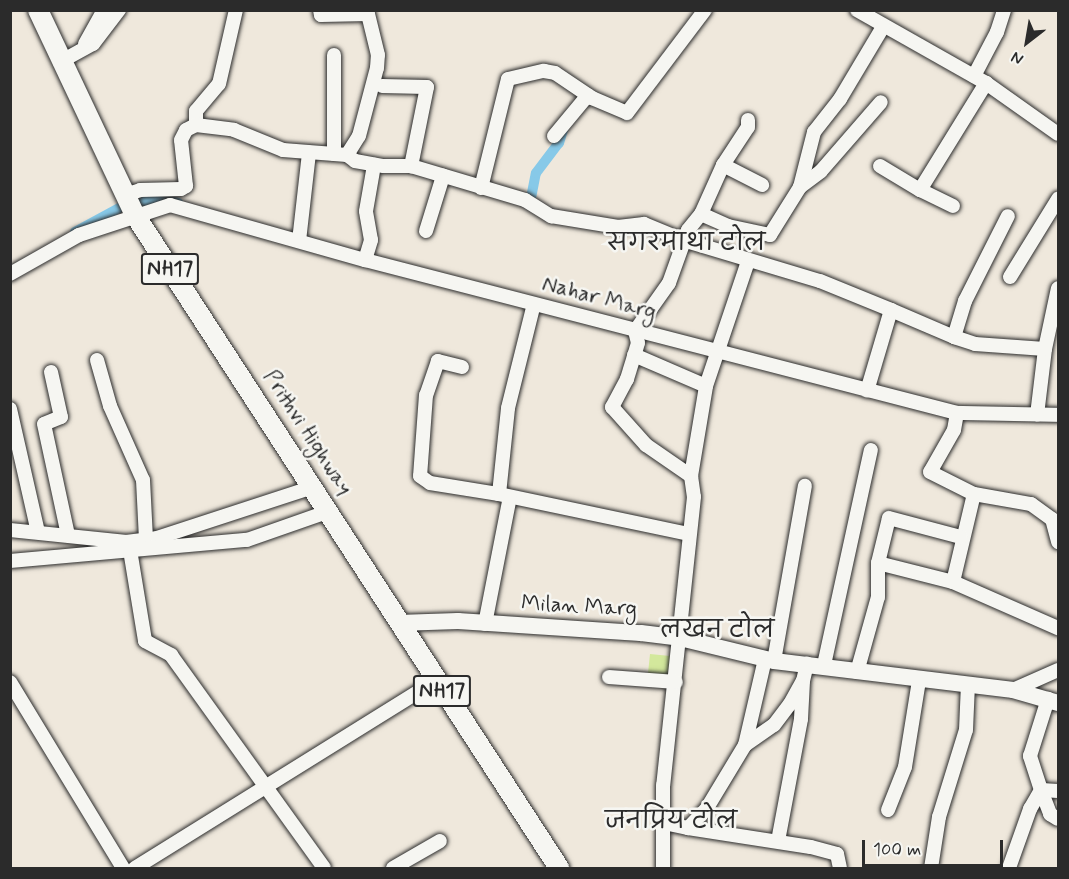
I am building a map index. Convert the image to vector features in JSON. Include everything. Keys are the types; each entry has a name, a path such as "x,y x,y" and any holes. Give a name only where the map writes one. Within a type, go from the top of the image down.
{"highway":[{"name":"Prithvi Highway","path":"38,10 60,62 135,214 330,511 398,623 559,868"}],"main road":[{"name":"Milan Marg","path":"398,623 485,624 680,638 770,660 815,664 919,681 1013,690 1053,701"}],"street":[{"path":"79,52 104,10"},
{"path":"60,62 79,52 104,33 118,10"},
{"path":"196,125 196,111 219,84 237,10"},
{"path":"320,10 321,15 368,12 378,55 377,68 359,136 340,154"},
{"path":"481,188 508,79 549,72 588,95 627,113 705,10"},
{"path":"920,190 980,79 1004,10"},
{"path":"862,12 883,27 980,79 1059,134"},
{"path":"701,214 769,235 800,187 814,132 840,99 883,27"},
{"path":"334,54 340,154"},
{"path":"382,86 427,87 411,166"},
{"path":"554,136 588,95"},
{"path":"800,187 822,171 880,102"},
{"path":"691,476 646,445 612,407 638,343 637,328 672,278 683,240 701,214 723,165 744,136 748,120"},
{"path":"125,195 186,186 181,140 186,130 196,125 234,130 283,150 340,154 374,165 411,166 525,200 551,216 618,227 644,224 683,240 820,281 975,344 1045,349"},
{"path":"299,241 309,153"},
{"path":"365,260 371,240 366,211 374,165"},
{"path":"723,165 762,185"},
{"path":"880,166 920,190 953,206"},
{"path":"426,231 443,176"},
{"path":"10,274 79,235 135,214 170,205 158,189"},
{"path":"1010,277 1059,199"},
{"name":"Nahar Marg","path":"170,205 365,260 719,349 867,391 957,413 1059,416"},
{"path":"954,337 964,301 1008,216"},
{"path":"663,868 663,785 676,682 688,534 694,496 691,476 705,386 748,261"},
{"path":"1037,415 1045,349 1059,288"},
{"path":"485,624 505,496 508,408 534,304"},
{"path":"867,391 891,310"},
{"path":"634,355 705,386"},
{"path":"97,360 110,406 143,480 146,538"},
{"path":"462,367 438,361 426,395 420,476 430,483 688,534"},
{"path":"51,372 61,417 44,424 69,536"},
{"path":"10,409 38,532"},
{"path":"957,413 954,430 930,472 974,494 1031,504 1052,519 1059,542"},
{"path":"745,745 774,725 815,664 871,450"},
{"path":"688,828 730,776 745,745 770,660 805,486"},
{"path":"10,530 126,542 202,526 313,487"},
{"path":"953,582 961,537 974,494"},
{"path":"10,561 247,540 330,511"},
{"path":"857,672 878,597 878,563 889,518 961,537"},
{"path":"130,550 145,641 171,655 324,868"},
{"path":"878,563 953,582 1059,628"},
{"path":"1013,690 1059,670"},
{"path":"609,677 676,682"},
{"path":"135,868 436,681"},
{"path":"778,841 801,718 803,681"},
{"path":"888,810 905,767 919,681"},
{"path":"10,682 123,868"},
{"path":"931,868 939,817 966,730 968,684"},
{"path":"1053,701 1030,756 1050,814 1059,819"},
{"path":"1041,790 1059,791"},
{"path":"1009,868 1030,809 1041,790"},
{"path":"664,823 778,841 837,854 840,868"},
{"path":"393,868 440,841"}],"green space":[{"path":"650,654 670,656 668,678 648,676"}],"waterway":[{"path":"531,198 536,173 559,143 564,127"},
{"path":"143,202 164,199 178,203"},
{"path":"75,232 121,207"}],"district":[{"name":"सगरमाथा टोल","path":"686,244"},
{"name":"लखन टोल","path":"717,631"},
{"name":"जनप्रिय टोल","path":"671,822"}]}
